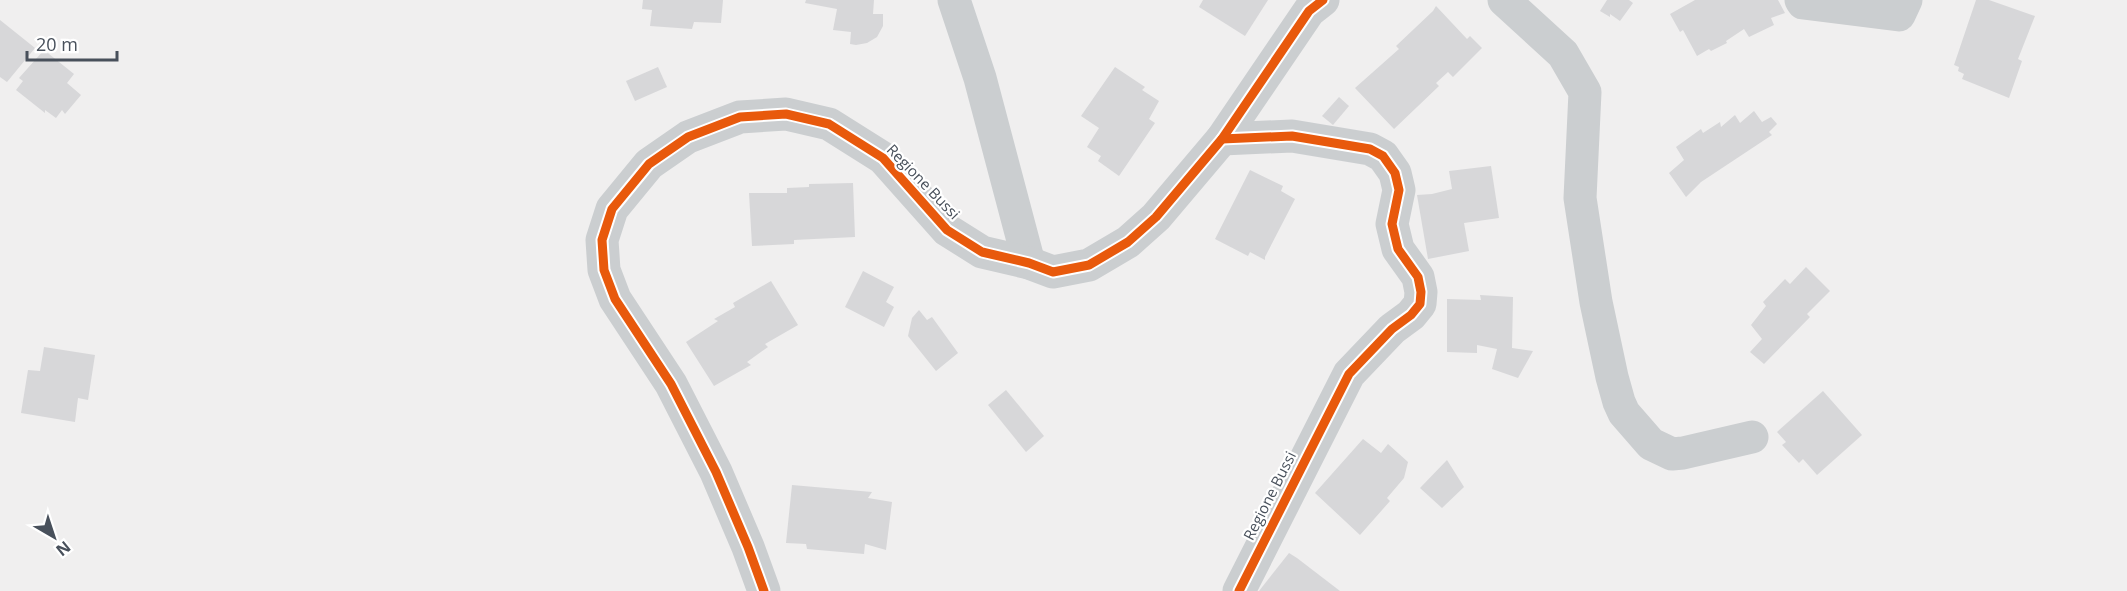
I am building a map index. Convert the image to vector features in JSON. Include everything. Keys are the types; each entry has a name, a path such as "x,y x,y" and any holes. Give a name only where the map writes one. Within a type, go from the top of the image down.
{"street":[{"path":"954,0 980,78 1029,262"},
{"name":"Regione Bussi","path":"764,591 716,472 671,384 615,299 604,270 602,240 612,209 649,164 688,137 740,117 786,114 829,124 883,158 946,230 982,252 1029,262 1053,272 1089,265 1128,242 1156,217 1222,139 1309,11 1323,0"},
{"path":"1504,0 1563,54 1585,92 1580,198 1596,302 1612,377 1624,413 1651,444 1672,454 1752,437"},
{"path":"1801,0 1803,3 1899,15 1906,0"},
{"name":"Regione Bussi","path":"1222,139 1292,136 1370,149 1383,156 1395,173 1399,190 1392,224 1398,249 1418,277 1421,292 1420,304 1411,315 1392,329 1349,374 1239,591"}],"building":[{"path":"643,0 723,0 721,23 694,22 692,29 650,26 652,10 642,9"},
{"path":"806,0 874,0 873,14 883,14 883,26 877,37 867,43 850,44 851,32 833,30 837,9 805,3"},
{"path":"1203,0 1268,0 1245,36 1199,7"},
{"path":"1607,0 1629,0 1633,3 1620,21 1600,11"},
{"path":"1695,0 1778,0 1785,13 1771,18 1774,25 1749,37 1744,29 1726,41 1727,43 1697,56 1683,30 1680,32 1670,14"},
{"path":"1976,0 1989,0 2035,16 2018,59 2022,61 2009,98 1962,79 1964,74 1958,71 1959,67 1954,65"},
{"path":"1436,6 1467,39 1470,36 1482,48 1453,77 1448,72 1436,83 1439,86 1394,129 1355,88 1399,49 1396,46"},
{"path":"0,20 35,48 7,82 0,77"},
{"path":"44,50 74,74 67,83 81,95 65,114 62,110 56,118 45,110 45,113 16,90 23,81 19,78"},
{"path":"658,67 667,87 635,101 626,81"},
{"path":"1115,67 1145,87 1142,90 1159,101 1149,119 1155,123 1119,176 1098,161 1101,156 1087,147 1099,128 1081,116"},
{"path":"1339,97 1349,106 1333,125 1322,116"},
{"path":"1754,111 1762,122 1771,117 1777,124 1769,132 1772,135 1701,182 1686,197 1669,173 1684,160 1676,147 1701,129 1703,133 1720,122 1721,127 1735,115 1740,123"},
{"path":"1491,166 1499,218 1464,223 1469,251 1428,259 1417,195 1452,189 1449,171"},
{"path":"1250,170 1283,186 1281,191 1295,199 1265,260 1250,252 1248,256 1215,239"},
{"path":"853,183 855,237 794,240 794,244 752,246 749,193 787,193 787,188 809,187 809,184"},
{"path":"1806,267 1830,291 1807,314 1810,317 1764,364 1750,352 1762,339 1751,325 1766,306 1763,302 1785,279 1790,284"},
{"path":"863,271 894,287 886,302 894,307 884,327 845,307"},
{"path":"771,281 798,325 765,344 768,347 747,362 751,365 714,386 686,342 718,321 714,319 735,307 733,303"},
{"path":"1480,295 1513,297 1512,348 1533,351 1518,378 1492,369 1497,349 1477,345 1477,353 1447,352 1447,299 1481,300"},
{"path":"919,310 927,320 932,317 958,353 936,371 908,336 912,318"},
{"path":"44,347 95,355 88,400 78,398 75,422 21,413 28,370 40,371"},
{"path":"1006,390 1044,436 1026,452 988,405"},
{"path":"1823,391 1862,435 1817,475 1803,459 1799,463 1782,445 1786,442 1777,432"},
{"path":"1363,439 1381,453 1388,444 1408,462 1404,478 1387,498 1390,501 1360,535 1315,493"},
{"path":"1447,460 1464,487 1442,508 1420,488"},
{"path":"792,485 872,492 868,498 892,502 886,550 865,544 864,554 807,549 806,544 786,543"},
{"path":"1289,553 1297,558 1340,591 1259,591"}],"cycle path":[{"path":"764,591 716,472 671,384 615,299 604,270 602,240 612,209 649,164 688,137 740,117 786,114 829,124 883,158 947,230 982,252 1029,263 1053,272 1089,265 1128,242 1156,217 1222,139 1309,11 1323,0"},
{"path":"1222,139 1292,136 1370,149 1383,156 1395,173 1399,190 1392,224 1398,249 1418,277 1421,292 1420,304 1411,315 1392,329 1349,374 1239,591"}]}
